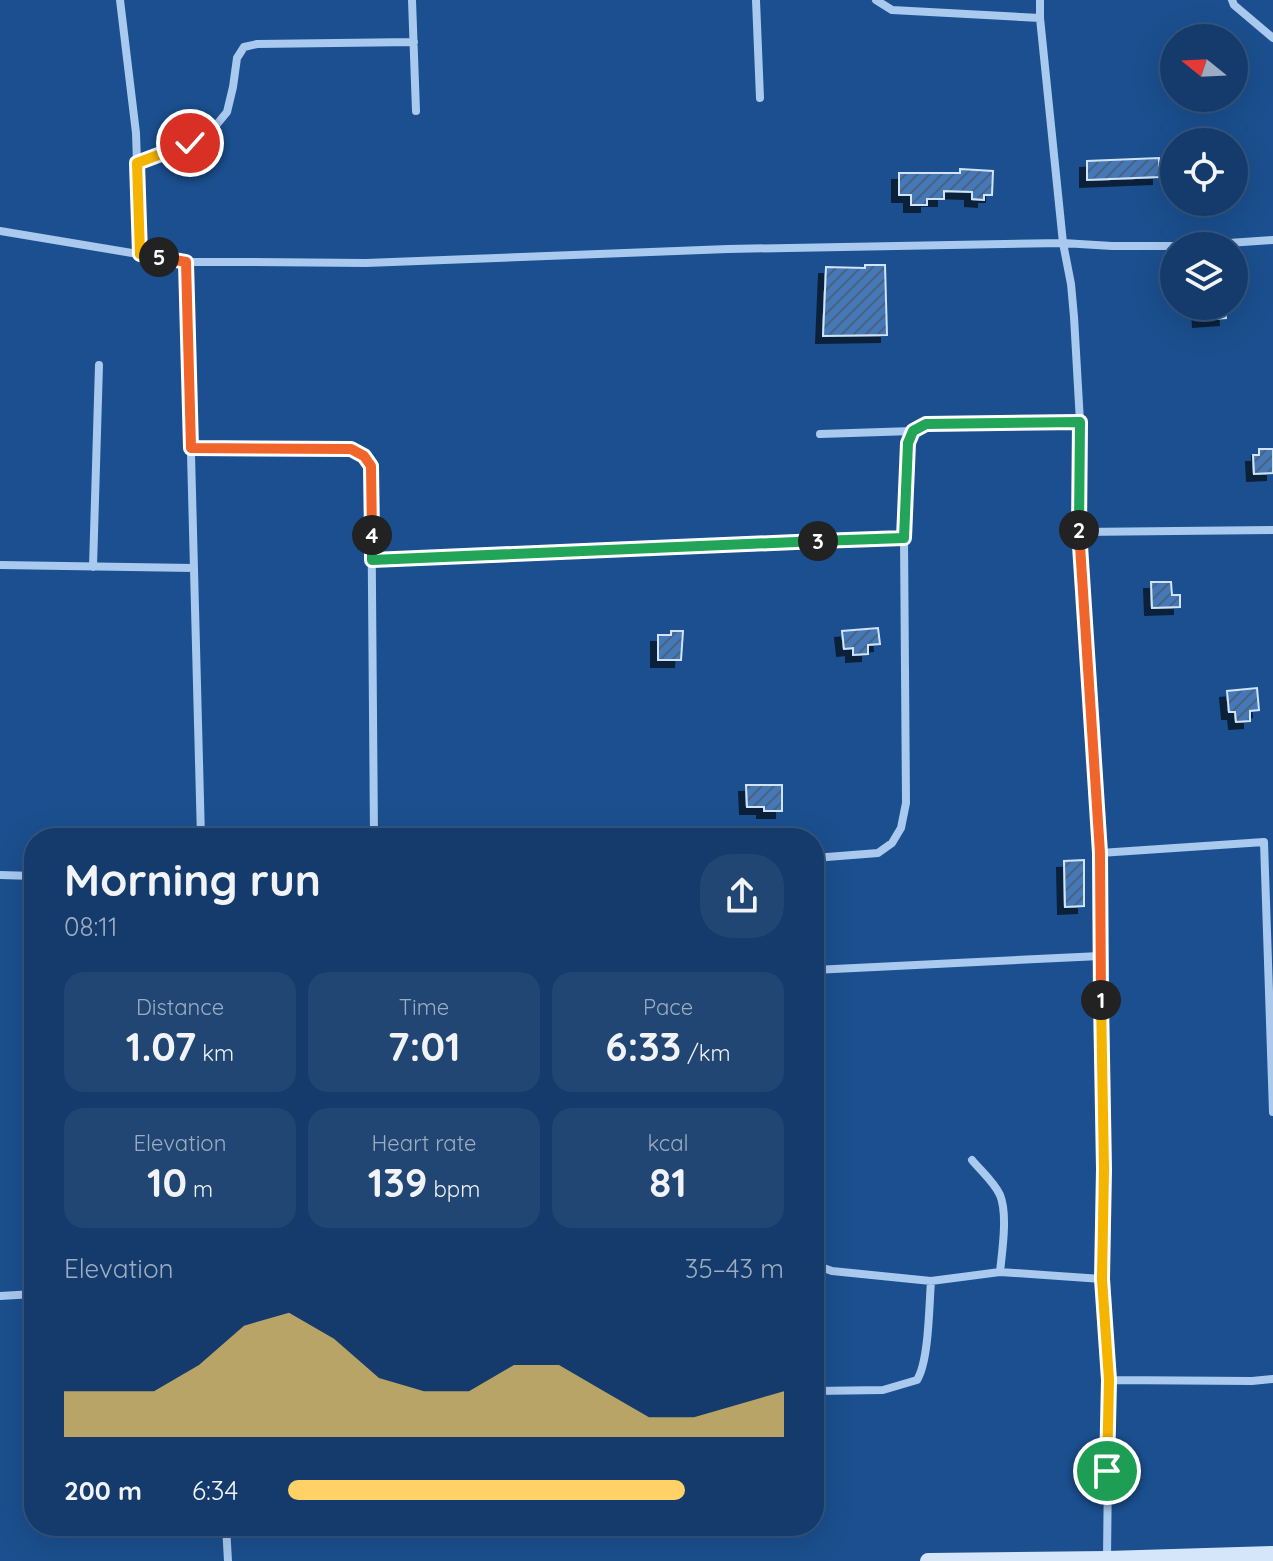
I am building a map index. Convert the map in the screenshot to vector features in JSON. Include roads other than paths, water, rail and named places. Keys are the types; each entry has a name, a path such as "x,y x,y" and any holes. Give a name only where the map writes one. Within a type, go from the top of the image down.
{"street":[{"path":"120,0 136,133 140,254"},
{"path":"412,0 416,111"},
{"path":"756,0 760,98"},
{"path":"876,0 892,10 1040,18"},
{"path":"1040,0 1063,243 1071,284 1080,422 1079,532 1100,853 1104,1169 1102,1279 1109,1380 1107,1559"},
{"path":"1232,0 1273,38"},
{"path":"137,163 190,143 213,129 227,112 237,58 244,47 257,44 414,42"},
{"path":"0,231 186,262 366,263 728,249 1063,243 1185,246 1273,240"},
{"path":"186,262 201,828"},
{"path":"93,567 99,365"},
{"path":"820,434 913,431 926,424 1080,422"},
{"path":"824,857 878,853 892,843 901,828 906,803 904,538 908,443 913,431"},
{"path":"191,448 351,449 364,456 371,466 374,828"},
{"path":"1079,532 1273,530"},
{"path":"372,560 904,538"},
{"path":"0,565 194,568"},
{"path":"1100,853 1268,842 1273,1112"},
{"path":"0,875 24,876"},
{"path":"824,970 1100,956"},
{"path":"972,1160 1002,1198 1004,1238 1000,1272"},
{"path":"824,1268 931,1281 1000,1272 1102,1279"},
{"path":"824,1391 883,1390 917,1380 925,1359 931,1281"},
{"path":"0,1296 24,1295"},
{"path":"1109,1380 1273,1379"},
{"path":"227,1536 228,1561"},
{"path":"928,1561 1273,1554"}]}
